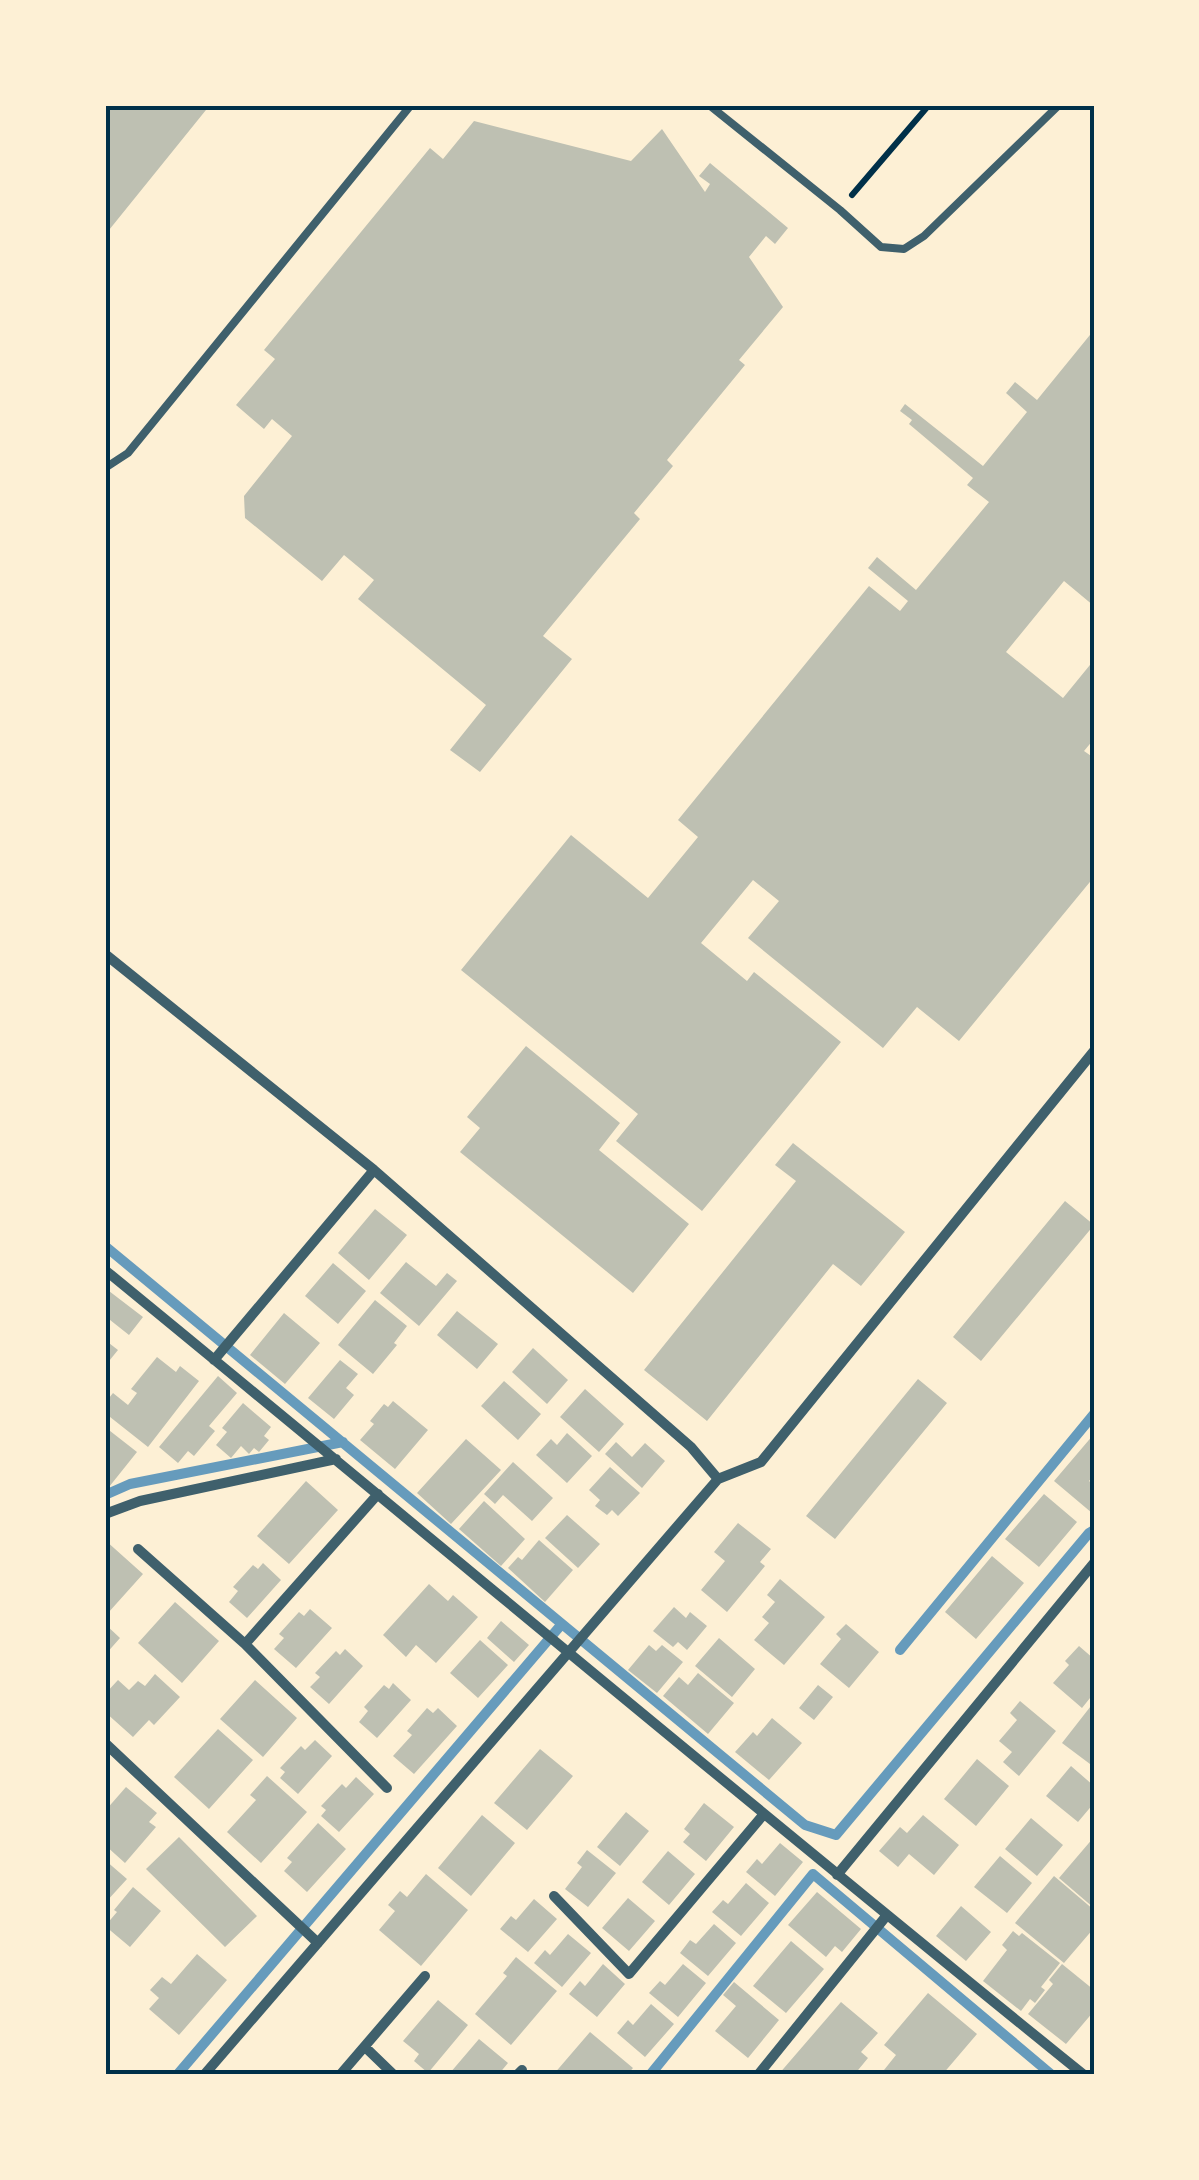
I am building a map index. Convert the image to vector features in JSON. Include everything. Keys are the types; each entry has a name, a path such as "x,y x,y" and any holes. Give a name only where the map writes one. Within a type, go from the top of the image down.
{"street":[{"path":"105,954 374,1170 692,1447 718,1480"},
{"path":"204,2075 314,1939 718,1480 761,1462 1094,1051"},
{"path":"218,1356 374,1170"},
{"path":"105,1270 218,1356 558,1644 571,1649 764,1814 1084,2075"},
{"path":"105,1514 140,1501 332,1456"},
{"path":"244,1644 378,1494"},
{"path":"138,1549 244,1644 386,1788"},
{"path":"838,1874 1094,1563"},
{"path":"105,1742 314,1939"},
{"path":"554,1896 630,1974 764,1814"},
{"path":"758,2075 886,1915"},
{"path":"340,2075 424,1976"},
{"path":"365,2047 394,2075"}],"lane":[{"path":"105,468 128,453 411,105"},
{"path":"709,105 881,247 904,250 924,236 1059,105"}],"path":[{"path":"840,210 930,105"}],"building":[{"path":"105,105 210,105 105,235"},
{"path":"474,121 631,161 662,129 705,192 710,184 699,176 710,163 788,228 775,244 766,236 749,257 783,307 739,360 745,365 667,460 673,466 634,513 640,519 543,636 572,659 480,772 450,750 486,705 358,599 374,580 344,555 322,581 245,518 244,496 292,436 272,419 264,429 236,405 275,359 264,350 430,148 443,159"},
{"path":"1094,330 1094,606 1064,581 1006,652 1063,698 1094,660 1094,739 1084,751 1094,758 1094,877 959,1041 917,1007 883,1048 748,938 779,901 753,880 701,943 747,981 754,972 841,1042 702,1211 616,1141 638,1114 461,970 571,835 648,898 698,837 678,820 869,586 900,611 908,601 868,568 877,557 916,590 989,502 967,485 973,478 909,424 912,420 900,411 905,404 983,466 1027,412 1006,393 1015,382 1037,400"},
{"path":"526,1046 620,1123 599,1150 689,1224 633,1293 460,1152 480,1128 467,1117"},
{"path":"793,1143 905,1232 861,1286 833,1264 707,1421 644,1370 796,1181 775,1165"},
{"path":"1065,1201 1094,1225 981,1361 953,1337"},
{"path":"375,1209 407,1235 369,1280 338,1253"},
{"path":"406,1262 436,1286 447,1273 457,1281 419,1326 380,1293"},
{"path":"333,1263 366,1291 338,1324 305,1296"},
{"path":"109,1291 143,1317 129,1335 105,1316 105,1296"},
{"path":"375,1300 407,1326 373,1374 338,1345"},
{"path":"457,1311 498,1344 477,1369 437,1335"},
{"path":"284,1313 320,1343 285,1384 250,1355"},
{"path":"105,1340 118,1350 105,1366"},
{"path":"533,1348 568,1380 547,1404 512,1372"},
{"path":"157,1357 176,1372 180,1366 199,1381 148,1447 105,1413 105,1403 113,1393 128,1405 137,1393 131,1389"},
{"path":"340,1360 358,1374 346,1388 354,1395 334,1419 308,1398"},
{"path":"218,1376 237,1393 209,1426 215,1431 194,1456 188,1451 178,1463 159,1447"},
{"path":"918,1379 947,1403 835,1539 806,1516"},
{"path":"504,1381 541,1414 518,1440 481,1406"},
{"path":"585,1389 624,1424 599,1452 560,1417"},
{"path":"393,1401 428,1430 395,1469 360,1440 384,1404 388,1407"},
{"path":"243,1403 271,1427 264,1436 269,1440 259,1452 254,1448 249,1454 241,1446 231,1458 216,1445 227,1432 222,1428"},
{"path":"105,1427 137,1452 105,1492"},
{"path":"567,1433 592,1456 567,1483 536,1455 551,1439 557,1445"},
{"path":"1094,1434 1094,1475 1089,1481 1094,1485 1092,1513 1054,1481"},
{"path":"466,1439 501,1470 451,1524 417,1493"},
{"path":"616,1442 632,1457 645,1443 665,1461 642,1488 605,1454"},
{"path":"513,1462 553,1498 532,1521 503,1495 495,1504 484,1494"},
{"path":"610,1467 640,1493 618,1516 612,1510 607,1515 595,1506 600,1500 589,1490"},
{"path":"306,1481 338,1510 289,1564 257,1536"},
{"path":"1044,1494 1077,1522 1039,1567 1005,1539"},
{"path":"484,1501 525,1539 501,1566 459,1529"},
{"path":"567,1515 600,1544 578,1568 545,1538"},
{"path":"738,1523 771,1549 760,1562 765,1566 727,1612 701,1590 725,1561 714,1552"},
{"path":"105,1540 143,1574 108,1613 105,1610"},
{"path":"539,1540 573,1570 545,1602 508,1568 518,1557 522,1560"},
{"path":"992,1556 1024,1583 976,1639 945,1612"},
{"path":"263,1563 281,1580 247,1618 229,1602 238,1591 233,1587 253,1565 258,1569"},
{"path":"780,1579 825,1617 784,1665 754,1640 769,1623 762,1617 775,1602 767,1595"},
{"path":"429,1584 448,1601 453,1595 478,1617 436,1663 416,1645 406,1657 383,1635"},
{"path":"175,1602 219,1641 182,1683 138,1643"},
{"path":"674,1607 686,1618 690,1612 707,1626 687,1650 678,1642 673,1647 653,1631"},
{"path":"310,1609 332,1628 296,1668 274,1649 284,1638 279,1634 299,1612 304,1616"},
{"path":"501,1621 529,1645 514,1662 487,1638"},
{"path":"105,1624 120,1638 105,1655"},
{"path":"846,1624 879,1652 849,1688 820,1664 841,1639 836,1634"},
{"path":"719,1638 755,1669 732,1697 695,1666"},
{"path":"480,1640 508,1665 478,1698 450,1673"},
{"path":"649,1645 656,1651 662,1645 683,1662 657,1693 628,1670"},
{"path":"1079,1646 1094,1659 1094,1693 1082,1708 1053,1683"},
{"path":"345,1649 363,1666 329,1704 310,1687 320,1677 315,1673 336,1651 340,1655"},
{"path":"698,1673 734,1703 708,1734 663,1696 679,1677 688,1685"},
{"path":"155,1674 180,1697 154,1725 149,1720 133,1737 105,1712 105,1694 118,1680 129,1690 138,1681 145,1686"},
{"path":"255,1680 297,1718 263,1757 220,1719"},
{"path":"393,1683 411,1700 377,1738 359,1722 368,1711 364,1707 384,1685 389,1689"},
{"path":"818,1685 833,1697 814,1720 799,1708"},
{"path":"1020,1701 1056,1731 1019,1776 1003,1762 1012,1752 999,1741 1017,1720 1010,1713"},
{"path":"1094,1702 1094,1767 1062,1743"},
{"path":"427,1708 433,1713 438,1708 457,1726 414,1774 393,1756 412,1735 407,1731"},
{"path":"772,1718 802,1743 769,1780 735,1752 753,1732 757,1736"},
{"path":"218,1729 253,1760 209,1809 174,1777"},
{"path":"315,1740 332,1756 298,1794 280,1778 285,1772 280,1768 301,1746 305,1750"},
{"path":"540,1749 573,1776 527,1830 494,1803"},
{"path":"977,1759 1009,1786 976,1826 944,1799"},
{"path":"1071,1766 1094,1786 1094,1803 1078,1822 1046,1796"},
{"path":"267,1776 307,1812 261,1863 227,1832 256,1800 250,1795"},
{"path":"356,1777 374,1794 339,1832 321,1816 326,1810 321,1806 342,1784 346,1788"},
{"path":"126,1787 157,1813 149,1822 156,1827 125,1863 105,1845 105,1811"},
{"path":"704,1803 734,1827 706,1861 683,1842 690,1834 684,1829"},
{"path":"626,1812 649,1831 620,1866 597,1847"},
{"path":"482,1815 515,1843 471,1896 438,1868"},
{"path":"923,1815 959,1845 934,1875 909,1854 898,1867 879,1851 900,1827 907,1833"},
{"path":"1031,1818 1063,1845 1037,1876 1005,1849"},
{"path":"318,1823 346,1849 307,1892 284,1871 292,1862 287,1858"},
{"path":"179,1837 257,1916 225,1947 146,1869"},
{"path":"1094,1837 1094,1908 1059,1878"},
{"path":"780,1843 803,1862 775,1896 746,1872 757,1859 762,1864"},
{"path":"587,1850 616,1873 588,1907 565,1889 582,1867 577,1863"},
{"path":"668,1851 695,1874 669,1905 642,1882"},
{"path":"1000,1856 1032,1883 1007,1913 974,1887"},
{"path":"105,1860 127,1879 105,1903"},
{"path":"426,1874 468,1910 421,1966 379,1930 395,1911 388,1905 400,1891 407,1897"},
{"path":"1054,1876 1094,1910 1094,1928 1064,1963 1015,1923"},
{"path":"746,1883 769,1903 741,1936 712,1912 723,1900 728,1904"},
{"path":"133,1887 161,1911 130,1947 105,1926"},
{"path":"817,1892 861,1929 842,1952 835,1946 826,1957 788,1925"},
{"path":"628,1898 655,1921 629,1951 602,1928"},
{"path":"534,1899 557,1919 528,1952 500,1929 511,1916 516,1920"},
{"path":"961,1906 991,1932 966,1961 936,1936"},
{"path":"714,1924 736,1943 708,1976 680,1953 690,1940 696,1944"},
{"path":"1013,1931 1019,1936 1022,1933 1060,1963 1041,1987 1045,1990 1035,2003 1030,1999 1021,2011 983,1981 1007,1950 1002,1945"},
{"path":"568,1934 591,1953 562,1987 534,1963 545,1950 550,1955"},
{"path":"791,1941 824,1969 786,2013 753,1986"},
{"path":"197,1954 227,1980 179,2035 149,2009 159,1998 150,1990 162,1977 171,1984"},
{"path":"516,1957 557,1991 511,2045 475,2014 507,1976 503,1973"},
{"path":"603,1964 625,1984 597,2017 569,1994 580,1981 585,1986"},
{"path":"683,1964 706,1983 678,2017 649,1993 660,1981 665,1985"},
{"path":"1062,1964 1094,1990 1094,2011 1066,2044 1028,2014 1053,1984 1049,1980"},
{"path":"734,1982 779,2020 748,2058 715,2031 736,2006 723,1995"},
{"path":"928,1993 977,2034 942,2075 880,2075 896,2055 884,2045"},
{"path":"438,2000 468,2025 428,2073 414,2061 419,2054 403,2041"},
{"path":"841,2002 878,2033 861,2052 868,2058 854,2075 778,2075"},
{"path":"651,2004 674,2024 645,2057 617,2033 628,2020 633,2025"},
{"path":"590,2032 633,2068 627,2075 553,2075"},
{"path":"479,2039 508,2063 498,2075 450,2073"}],"waterway":[{"path":"105,1246 805,1825 836,1835 1094,1530"},
{"path":"900,1650 1094,1414"},
{"path":"105,1495 130,1484 343,1442"},
{"path":"177,2075 561,1625"},
{"path":"650,2075 813,1874 1052,2075"}]}
